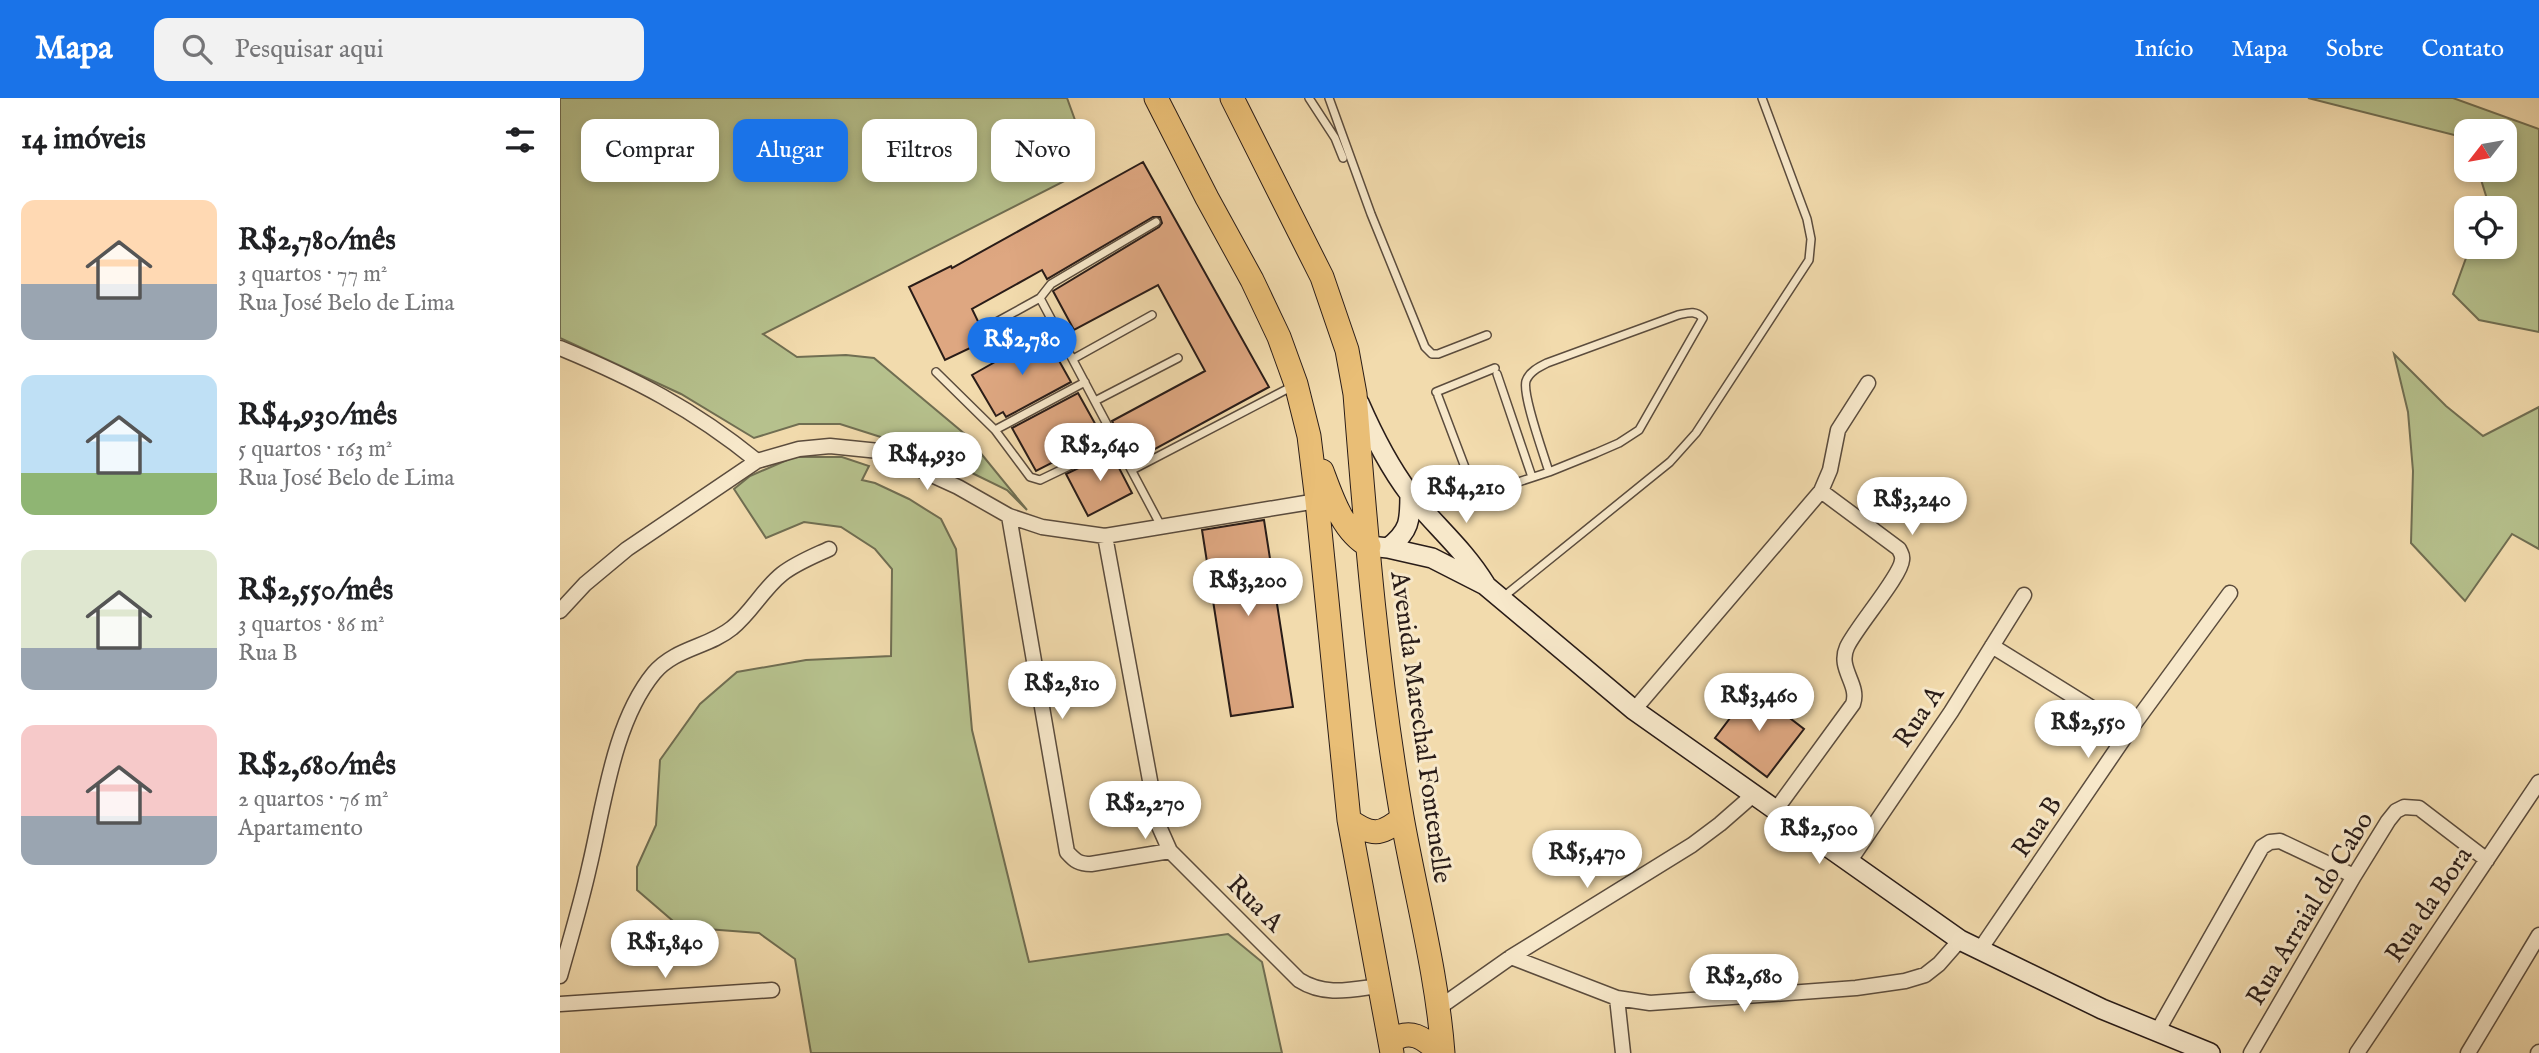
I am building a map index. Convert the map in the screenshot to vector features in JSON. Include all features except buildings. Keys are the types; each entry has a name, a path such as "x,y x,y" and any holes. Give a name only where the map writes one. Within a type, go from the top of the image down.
{"main road":[{"path":"1156,98 1252,280 1279,337 1296,384 1308,436 1317,501 1349,820 1391,1047"},
{"name":"Avenida Marechal Fontenelle","path":"1233,98 1322,277 1347,350 1378,547 1381,668 1402,818 1440,1007 1442,1053"},
{"path":"1355,394 1373,434 1410,494 1462,551 1485,585"},
{"path":"1308,436 1332,498 1355,536 1378,547 1432,558 1485,585 1634,710 1752,796 1960,940 2157,1032 2210,1053"},
{"path":"1378,547 1404,534 1410,515 1410,494"},
{"path":"1349,820 1361,829 1379,832 1402,818"},
{"path":"1391,1047 1399,1035 1419,1036 1442,1053"}],"street":[{"path":"560,348 593,361 680,404 718,429 757,461"},
{"path":"1634,710 1821,491 1830,470 1838,430 1868,383"},
{"path":"560,609 627,549 757,461 799,449 830,446 879,452 958,487 1009,516 1042,527 1105,536 1317,501"},
{"path":"1775,811 1853,704 1854,689 1845,670 1846,649 1867,614 1898,572 1902,556 1899,549 1821,491"},
{"path":"1009,516 1067,852 1081,864 1091,864 1170,851"},
{"name":"Rua A","path":"1105,536 1158,824 1170,851 1298,980 1312,988 1335,992 1378,986"},
{"path":"560,976 617,750 640,694 656,671 680,653 724,635 741,621 782,574 830,549"},
{"name":"Rua B","path":"1979,951 2129,731 2230,593"},
{"name":"Rua A","path":"1849,862 1951,712 2024,595"},
{"path":"1992,646 2129,731"},
{"name":"Rua da Bora","path":"2357,1053 2539,782"},
{"path":"1440,1007 1511,957 1692,845 1752,796"},
{"name":"Rua Arraial do Cabo","path":"2251,1053 2354,876 2396,811 2411,805 2419,808 2487,860"},
{"path":"2157,1032 2262,847 2270,842 2280,841 2354,876"},
{"path":"2468,1053 2539,935"},
{"path":"1511,957 1617,998 1650,1003 1844,989 1905,981 1925,975 1939,964 1960,940"},
{"path":"560,1004 772,990"},
{"path":"1617,998 1623,1053"}],"lane":[{"path":"1309,98 1335,138 1343,158"},
{"path":"1329,98 1371,214 1425,347 1432,354 1438,354 1487,335"},
{"path":"1501,599 1670,463 1696,433 1809,260 1811,239 1807,219 1762,98"},
{"path":"991,325 1040,298 1051,284 1156,222"},
{"path":"1040,298 1162,528"},
{"path":"1532,477 1496,371 1437,394 1466,470 1476,482 1486,488 1503,487 1549,472 1619,443 1639,430 1703,318 1698,313 1678,315 1546,363 1533,372 1526,381 1527,396 1549,472"},
{"path":"1073,359 1152,315"},
{"path":"1095,401 1178,358"},
{"path":"936,372 995,430 1035,480 1117,443"},
{"path":"995,430 1085,382"},
{"path":"1132,470 1296,384"}],"green space":[{"path":"560,98 1067,98 1075,119 991,119 991,182 1062,182 763,334 797,357 846,355 874,358 966,435 1027,510 1007,490 970,472 887,439 840,424 799,424 754,438 681,394 560,338"},
{"path":"2308,98 2453,98 2511,119 2454,119 2454,135"},
{"path":"2517,121 2539,129 2539,332 2479,320 2453,294 2466,259 2517,259 2517,196 2486,196 2482,182 2517,182"},
{"path":"2394,354 2446,406 2483,436 2539,407 2539,549 2512,534 2465,601 2411,543 2413,471 2408,412"},
{"path":"794,457 842,457 869,466 862,480 909,499 941,519 956,549 972,730 1029,962 1228,934 1262,962 1282,1053 811,1053 795,959 759,933 680,927 637,890 637,867 656,825 660,760 700,704 737,672 806,660 891,656 892,569 875,549 841,527 804,522 766,538 734,489 750,476"}]}
